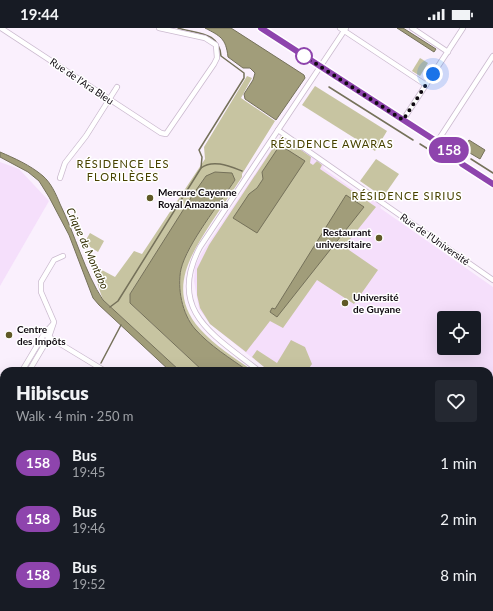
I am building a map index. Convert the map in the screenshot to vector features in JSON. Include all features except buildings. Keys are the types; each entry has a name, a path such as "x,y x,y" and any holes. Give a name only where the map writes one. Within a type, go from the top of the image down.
{"street":[{"name":"Rue de l'Ara Bleu","path":"1,28 163,134 169,132 214,64 217,58 217,51 216,45 205,38 159,28"},
{"path":"261,28 453,152 462,164 493,184"},
{"path":"412,28 448,52"},
{"path":"403,120 463,28"},
{"path":"254,367 203,325 195,314 190,300 189,274 192,261 200,247 343,29 426,85"},
{"path":"437,142 493,56"},
{"path":"60,178 65,163 89,131 108,99 117,88"},
{"name":"Rue de l'Université","path":"278,130 493,280"},
{"path":"31,367 49,337 53,324 53,316 41,292 41,282 54,260 63,256"},
{"path":"24,367 44,334 53,324"},
{"path":"44,334 98,367"}],"shaded area":[{"path":"205,28 231,28 304,75 305,78 276,120 245,99 244,94 253,80 255,73 250,68 243,68 228,57 226,46 221,38"},
{"path":"397,28 403,28 436,49 434,52"},
{"path":"420,58 428,63 420,76 412,71"},
{"path":"247,76 252,78 241,98 275,121 242,174 242,177 195,249 185,275 183,288 185,302 190,315 200,329 218,346 247,367 242,367 220,352 195,329 187,316 180,292 180,276 184,259 205,223 235,180 206,176 130,294 130,303 199,367 176,367 103,300 94,274 100,269 115,277 134,251 142,254 205,159 204,147"},
{"path":"315,86 387,131 375,151 302,105"},
{"name":"Université de Guyane","path":"281,135 324,165 323,168 371,202 373,199 382,205 380,208 493,287 493,367 264,367 210,324 199,309 194,281 195,266 201,254"},
{"path":"281,136 311,157 310,163 313,165 317,161 322,165 320,169 376,207 347,243 351,246 349,250 378,270 354,304 317,280 283,328 270,321 246,352 210,324 200,308 197,295 197,269 209,245"},
{"path":"469,140 485,150 480,159 463,149"},
{"path":"280,145 305,161 257,233 233,218 249,194 257,188 263,179 262,172"},
{"path":"0,152 33,168 43,176 55,193 85,266 103,300 176,367 166,367 93,298 69,235 39,181 28,172 0,157"},
{"path":"376,159 399,174 383,197 360,181"},
{"path":"0,162 19,169 49,201 0,286"},
{"path":"215,172 232,173 235,180 197,236 184,259 180,276 180,292 187,316 195,329 214,346 243,367 199,367 130,303 130,294 206,176"},
{"path":"346,195 364,207 277,317 270,312 272,308 275,309"},
{"path":"90,233 104,241 98,252 84,243"},
{"path":"291,340 305,347 312,364 310,367 264,367 252,357 257,350 277,363"}],"waterway":[{"path":"178,28 212,38 216,42 221,56 244,73 244,78 199,150 202,157 201,168"},
{"path":"329,87 413,140"},
{"path":"420,144 436,154"},
{"path":"471,159 493,173"},
{"path":"110,307 118,301 201,168 206,165 221,164 242,171"},
{"path":"101,363 121,325"}],"bus line":[{"name":"158","path":"261,28 453,152 462,164 493,184"}],"place":[{"name":"Mercure Cayenne Royal Amazonia","path":"150,198"},
{"name":"Restaurant universitaire","path":"379,238"},
{"name":"Université de Guyane","path":"345,303"},
{"name":"Centre des Impôts","path":"9,335"}],"district":[{"name":"RÉSIDENCE AWARAS","path":"332,143"},
{"name":"RÉSIDENCE LES FLORILÈGES","path":"123,169"},
{"name":"RÉSIDENCE SIRIUS","path":"407,195"}],"route":[{"path":"304,56 403,120 433,74"}],"water label":[{"name":"Crique de Montabo","path":"88,248"}]}
